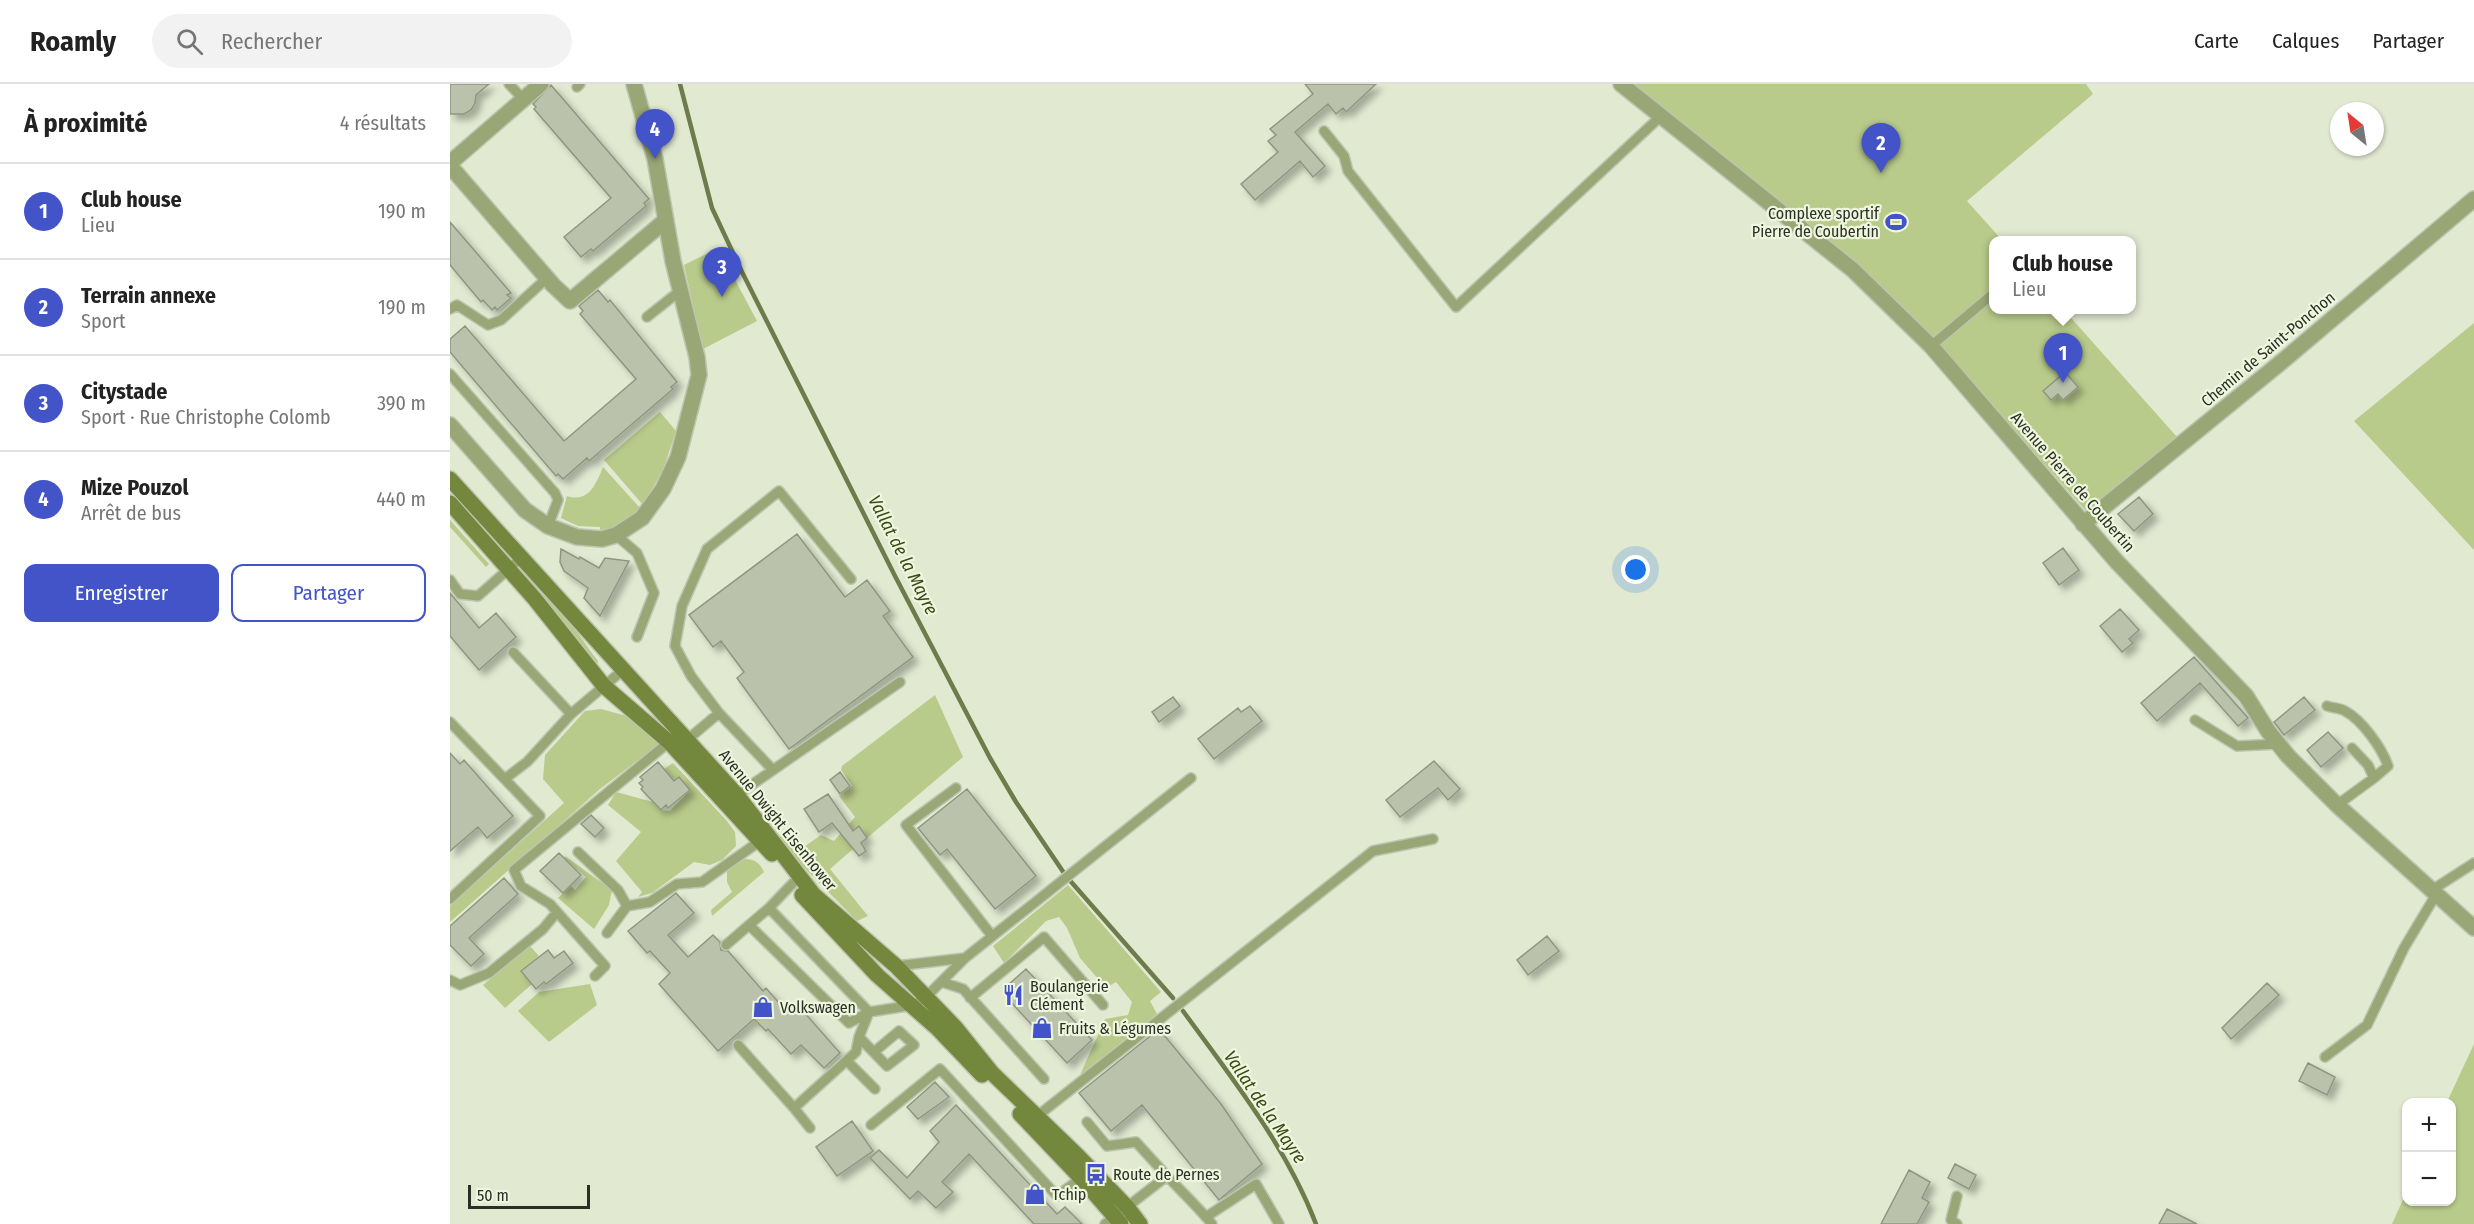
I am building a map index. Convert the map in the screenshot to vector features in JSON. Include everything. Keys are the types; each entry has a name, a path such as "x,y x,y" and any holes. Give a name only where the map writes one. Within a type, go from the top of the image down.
{"main road":[{"name":"Avenue Dwight Eisenhower","path":"450,479 737,795 814,895 896,966 920,1001 1117,1218 1140,1224"},
{"name":"Avenue Dwight Eisenhower","path":"450,503 508,569 604,686 669,742 760,841 845,943 877,975 920,1001 955,1027 992,1073 1036,1117 1117,1218"}],"street":[{"path":"541,84 450,164 547,278 570,301 666,220"},
{"path":"450,425 525,510 548,526 577,537 602,539 616,535 642,518 663,489 678,457 699,375 697,357 673,261 655,159 634,84"},
{"name":"Avenue Pierre de Coubertin","path":"1621,84 1853,270 1930,346 2083,524 2246,696 2279,744 2337,805 2474,928"},
{"name":"Chemin de Saint-Ponchon","path":"2083,524 2473,202"}],"lane":[{"path":"508,84 523,99"},
{"path":"1324,131 1344,156 1348,171 1456,307 1661,116"},
{"path":"450,309 457,305 488,325 501,320 547,278"},
{"path":"647,317 681,290"},
{"path":"1930,346 1989,297"},
{"path":"450,374 555,493 558,500 548,526"},
{"path":"773,770 719,713 691,676 675,646 682,606 707,549 780,490 850,579"},
{"path":"616,535 637,553 654,593 637,637"},
{"path":"450,580 460,594 478,596 521,558"},
{"path":"513,652 571,714"},
{"path":"506,778 527,762 571,714 623,670"},
{"path":"737,795 900,682"},
{"path":"2327,706 2345,710 2376,741 2388,766 2337,805"},
{"path":"687,740 719,713"},
{"path":"2195,720 2237,746 2279,744"},
{"path":"450,722 540,816 450,899"},
{"path":"595,976 605,966 550,904 521,886 514,870 669,742"},
{"path":"2352,748 2368,765 2374,778"},
{"path":"749,925 849,1023 869,1012 920,1001 965,958 1191,778"},
{"path":"956,788 906,825 992,936"},
{"path":"1036,1117 1373,851 1433,839"},
{"path":"607,933 627,906 650,902 677,884 702,882 760,841"},
{"path":"578,852 618,891 627,906"},
{"path":"2325,1057 2367,1025 2404,948 2434,898 2432,890 2474,862"},
{"path":"726,945 769,908 793,883"},
{"path":"769,908 869,1012"},
{"path":"450,980 460,986 489,973 543,929 557,912"},
{"path":"970,998 1044,937 1103,1005"},
{"path":"896,966 965,958"},
{"path":"942,982 963,989 1044,1079"},
{"path":"794,1108 856,1052 869,1012"},
{"path":"859,1037 874,1052"},
{"path":"738,1045 810,1128"},
{"path":"847,1061 875,1089"},
{"path":"871,1125 940,1069 1057,1196 1081,1178"},
{"path":"1087,1122 1107,1146 1136,1142 1209,1220 1256,1184 1279,1224"},
{"path":"1117,1218 1167,1176"},
{"path":"1957,1196 1951,1220 1957,1224"}],"green space":[{"name":"Complexe sportif Pierre de Coubertin","path":"1634,84 2086,84 2093,94 1967,201 1998,236 1989,236 1989,314 2068,314 2177,437 2087,512 1940,346 1852,258"},
{"path":"718,248 757,321 703,349 684,265"},
{"path":"2474,323 2474,550 2354,421"},
{"path":"660,412 676,431 663,470 643,505 604,460"},
{"path":"603,467 640,508 622,524 600,532 600,527 578,526 561,518 567,496 581,497 591,490"},
{"path":"450,520 489,564 486,567 450,527"},
{"path":"545,592 573,625 598,661 597,665 540,597"},
{"path":"935,695 963,757 867,838 859,826 845,838 853,849 830,869 868,916 857,921 777,840 783,833 804,847 821,835 834,841 855,817 839,796 852,786 841,770 842,766"},
{"path":"601,709 627,716 659,744 600,789 450,922 450,906 564,803 543,779 545,755 585,711"},
{"path":"673,763 727,821 735,832 736,846 722,860 710,865 694,862 652,893 638,897 642,892 616,861 641,832 608,805 616,792 653,802 661,810 670,811 690,790 679,777 674,781 664,769"},
{"path":"565,856 612,890 609,905 594,929 558,898 571,886 575,890 586,877 564,858"},
{"path":"745,859 757,862 764,872 712,916 711,910 732,892 727,882 727,869"},
{"path":"1068,885 1161,992 1150,1001 1157,1014 1080,1075 1105,1019 1128,1015 1132,1002 1116,982 1106,988 1080,958 1067,928 1059,917 1046,921 1004,963 993,946"},
{"path":"530,946 539,956 521,971 532,984 505,1008 483,985"},
{"path":"590,984 597,1005 549,1042 518,1011 539,992"},
{"path":"2474,1044 2474,1224 2392,1224 2402,1202 2402,1206 2456,1206 2456,1098 2449,1098"}],"building":[{"path":"450,84 489,84 476,95 471,110 464,114 450,114"},
{"path":"1305,84 1376,84 1346,112 1343,108 1336,114 1328,104 1295,132 1325,166 1313,177 1300,161 1255,200 1241,184 1278,152 1268,141 1276,135 1270,129 1313,94"},
{"path":"551,85 649,199 644,203 646,206 593,251 591,249 581,257 564,237 611,198 534,109 536,107 533,104"},
{"path":"450,222 511,293 507,295 511,298 497,310 495,307 492,310 483,300 481,302 450,265"},
{"path":"598,290 608,302 610,300 677,382 671,387 673,389 589,461 587,458 563,479 558,474 556,476 450,352 450,339 465,326 564,441 636,379 580,314 583,311 579,306"},
{"path":"2065,372 2078,387 2063,400 2058,394 2051,400 2043,391"},
{"path":"2139,497 2153,514 2134,531 2118,514"},
{"path":"797,534 845,597 867,580 890,611 883,616 913,657 789,749 737,678 744,672 721,641 713,647 689,615"},
{"path":"2063,548 2079,570 2059,585 2043,563"},
{"path":"561,549 599,568 605,558 629,561 600,616 584,598 588,588 564,571 560,562"},
{"path":"450,593 479,628 496,613 516,637 479,670 450,636"},
{"path":"2120,609 2139,630 2129,639 2133,643 2122,652 2100,626"},
{"path":"2194,657 2248,718 2238,726 2200,683 2157,721 2141,703"},
{"path":"1173,697 1180,706 1159,722 1152,712"},
{"path":"2304,697 2315,710 2284,735 2274,722"},
{"path":"1250,706 1262,721 1214,759 1198,739 1238,708 1241,712"},
{"path":"2328,732 2343,748 2321,767 2307,750"},
{"path":"450,753 460,764 464,760 513,816 487,838 478,827 450,851"},
{"path":"1434,761 1460,789 1448,800 1438,788 1400,817 1386,800"},
{"path":"658,762 674,781 679,777 690,790 668,808 666,805 661,810 641,789 643,787 639,783 643,780 640,777"},
{"path":"840,772 850,786 840,794 830,780"},
{"path":"967,789 1036,876 995,909 947,849 940,855 918,828"},
{"path":"828,794 853,831 859,826 867,838 861,843 866,851 859,856 832,823 819,832 804,809"},
{"path":"591,815 604,828 595,837 581,824"},
{"path":"559,853 581,875 563,893 540,871"},
{"path":"504,878 518,894 469,938 484,954 471,966 450,945 450,926"},
{"path":"676,893 694,913 668,935 688,957 713,935 720,942 721,950 728,951 763,991 766,988 787,1012 796,1003 840,1053 824,1068 801,1045 791,1054 768,1029 766,1031 754,1019 718,1051 659,984 670,973 650,951 647,953 628,931"},
{"path":"1547,936 1559,951 1528,975 1517,960"},
{"path":"548,950 554,958 564,951 573,963 536,989 521,971"},
{"path":"1026,969 1092,1040 1067,1063 1008,999 1009,984"},
{"path":"2267,983 2279,995 2231,1039 2222,1028"},
{"path":"1159,1029 1221,1104 1262,1164 1219,1200 1142,1105 1111,1131 1079,1093"},
{"path":"2308,1063 2335,1077 2327,1095 2299,1081"},
{"path":"935,1082 949,1097 918,1119 907,1107"},
{"path":"956,1105 1057,1214 1065,1207 1082,1224 1034,1224 969,1154 942,1182 953,1192 936,1208 918,1191 910,1199 870,1158 879,1150 907,1178 939,1142 930,1131"},
{"path":"852,1121 873,1151 837,1176 816,1147"},
{"path":"1955,1164 1976,1175 1969,1189 1948,1178"},
{"path":"1909,1170 1930,1182 1922,1198 1929,1202 1917,1224 1881,1224"},
{"path":"2167,1209 2197,1224 2159,1224"}],"waterway":[{"name":"Vallat de la Mayre","path":"680,84 712,208 895,576 990,758 1016,802 1066,876 1173,998"},
{"name":"Vallat de la Mayre","path":"1183,1011 1239,1087 1274,1140 1304,1195 1316,1224"}],"place":[{"name":"Mize Pouzol","path":"655,159"},
{"name":"Terrain annexe","path":"1881,173"},
{"name":"Complexe sportif Pierre de Coubertin","path":"1896,222"},
{"name":"Citystade","path":"722,297"},
{"name":"Club house","path":"2063,383"},
{"name":"Boulangerie Clément","path":"1013,995"},
{"name":"Volkswagen","path":"763,1007"},
{"name":"Fruits & Légumes","path":"1042,1028"},
{"name":"Route de Pernes","path":"1096,1174"},
{"name":"Tchip","path":"1035,1194"}]}
